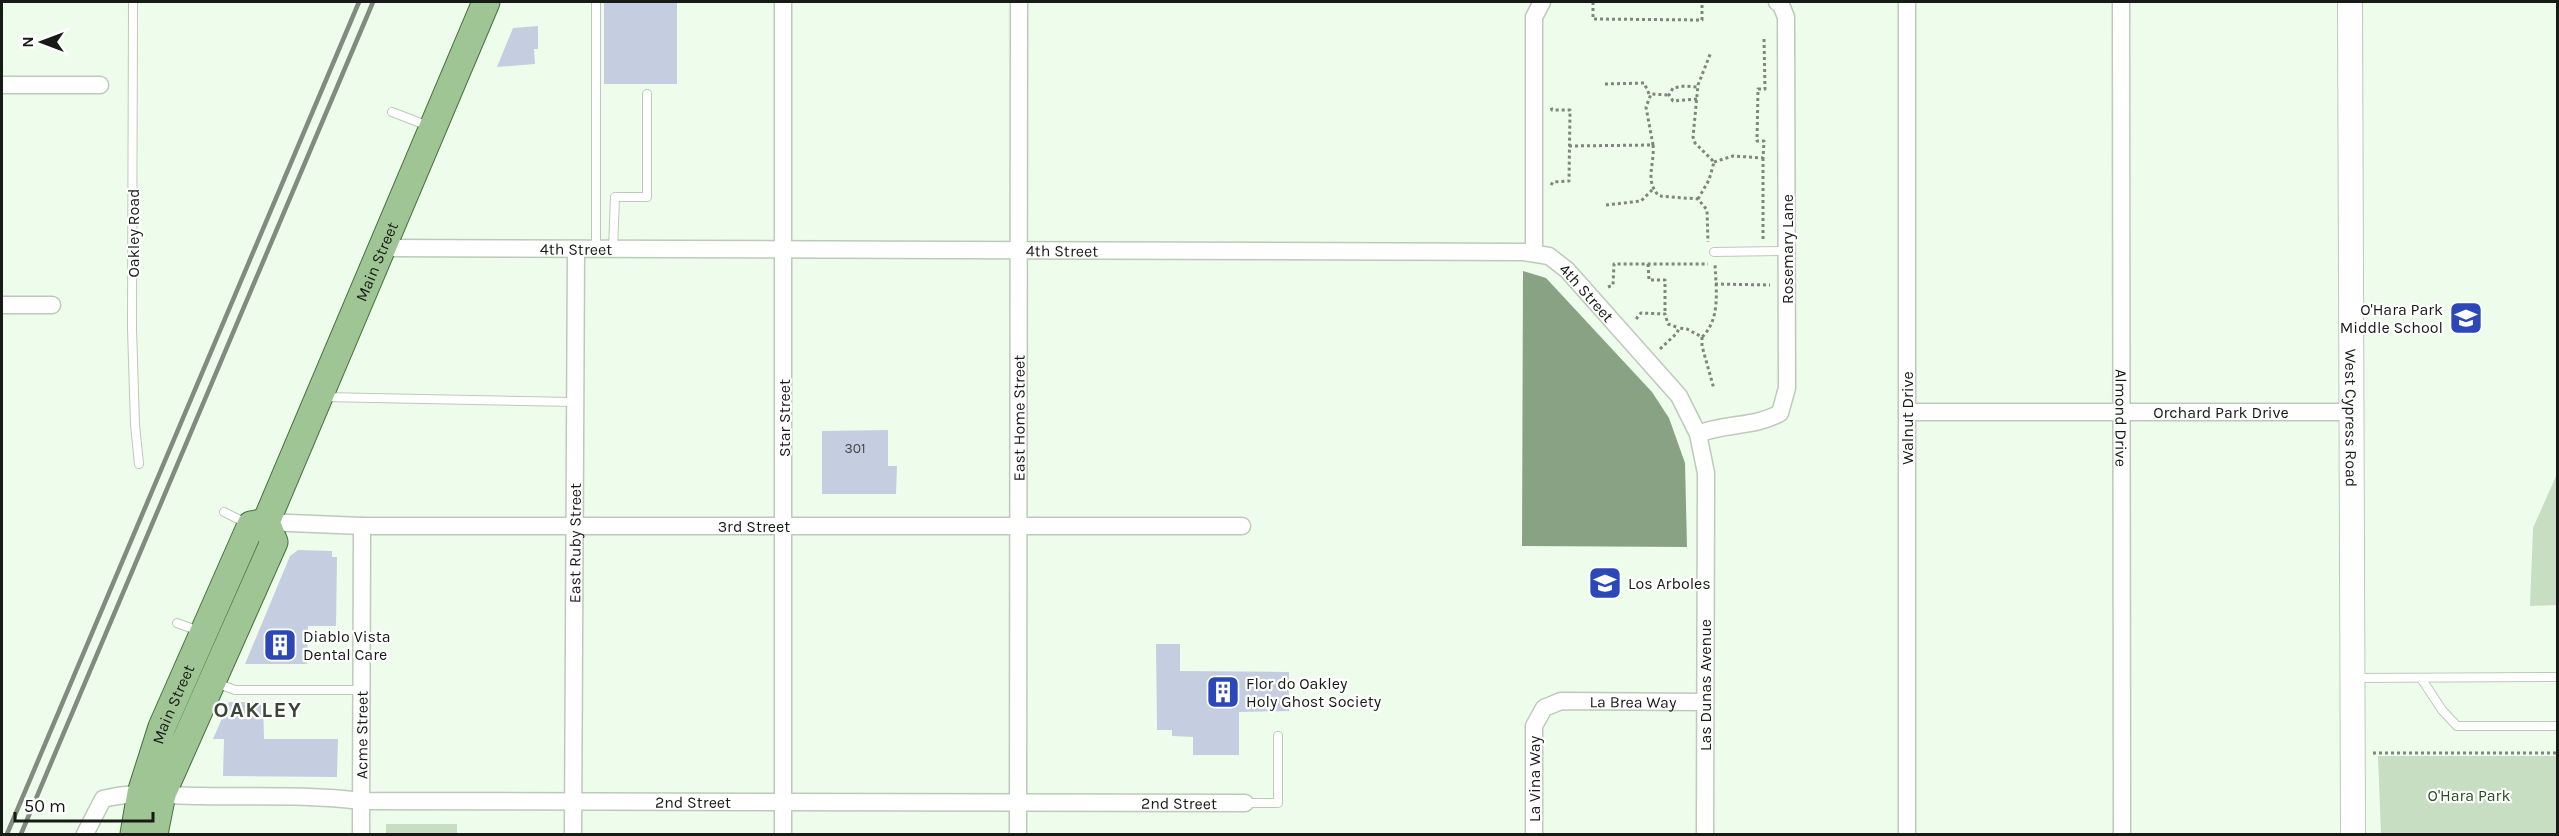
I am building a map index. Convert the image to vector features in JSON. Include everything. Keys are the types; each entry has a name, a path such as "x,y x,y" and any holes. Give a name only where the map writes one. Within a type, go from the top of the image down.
{"main road":[{"name":"Main Street","path":"154,834 152,794 162,728 204,634 319,397 486,2"},
{"name":"Main Street","path":"134,834 152,794 213,682 274,542 259,524"}],"street":[{"name":"Star Street","path":"783,2 783,834"},
{"name":"East Home Street","path":"1018,2 1018,834"},
{"path":"1534,252 1534,17 1542,2"},
{"name":"Rosemary Lane","path":"1698,434 1717,427 1767,421 1780,413 1787,388 1786,17 1781,5 1777,2"},
{"name":"Walnut Drive","path":"1907,2 1907,834"},
{"name":"Almond Drive","path":"2121,2 2122,834"},
{"name":"West Cypress Road","path":"2350,2 2353,834"},
{"path":"2,85 100,85"},
{"name":"4th Street","path":"382,248 1534,252 1549,256 1567,270 1679,396"},
{"name":"East Ruby Street","path":"573,834 576,250"},
{"path":"2,305 52,305"},
{"name":"Las Dunas Avenue","path":"1679,396 1698,434 1706,473 1705,834"},
{"name":"Orchard Park Drive","path":"1907,412 2353,412"},
{"name":"3rd Street","path":"259,524 1242,526"},
{"name":"Acme Street","path":"361,834 362,526"},
{"name":"La Brea Way","path":"1561,701 1705,702"},
{"name":"La Vina Way","path":"1534,834 1534,726 1544,708 1561,701"},
{"name":"2nd Street","path":"85,834 103,799 152,794 336,797 362,801 1245,802"}],"lane":[{"name":"Oakley Road","path":"133,2 132,329 135,425 139,464"},
{"path":"596,2 604,250"},
{"path":"604,250 615,197 647,197 646,94"},
{"path":"392,112 433,128"},
{"path":"1713,250 1787,251"},
{"path":"319,397 574,402"},
{"path":"224,513 259,524"},
{"path":"177,622 204,634"},
{"path":"2354,678 2558,677"},
{"path":"2421,678 2442,710 2457,726 2558,726"},
{"path":"213,682 235,690 361,690"},
{"path":"1245,802 1278,802 1278,736"}],"path":[{"path":"1593,2 1593,19 1702,21 1702,2"},
{"path":"1763,243 1764,141 1757,141 1758,88 1765,88 1764,38"},
{"path":"1711,52 1697,87 1693,137 1695,143 1714,162"},
{"path":"1605,84 1644,83 1650,96"},
{"path":"1669,94 1673,88 1697,87"},
{"path":"1697,99 1673,101 1669,94 1661,92 1651,94 1646,107 1653,145 1650,180 1659,196 1698,199 1707,210 1708,244 1713,250 1708,264"},
{"path":"1550,105 1552,110 1569,110 1569,182 1553,182 1550,186 1550,195"},
{"path":"1569,146 1653,145"},
{"path":"1714,162 1733,156 1763,158"},
{"path":"1698,199 1709,180 1714,162"},
{"path":"1606,205 1641,201 1653,189"},
{"path":"1608,287 1614,281 1614,264 1715,264 1714,322 1702,337 1702,346 1714,389"},
{"path":"1648,264 1649,280 1665,280 1665,314 1668,324 1687,329 1702,337"},
{"path":"1715,284 1772,285"},
{"path":"1636,320 1641,313 1665,314"},
{"path":"1660,349 1677,333 1679,328"},
{"path":"2372,753 2558,753"}],"green space":[{"path":"2557,474 2557,605 2530,606 2533,528"},
{"name":"O'Hara Park","path":"2378,756 2557,756 2557,834 2381,834"},
{"path":"386,824 457,824 457,834 386,834"}],"shaded area":[{"path":"1523,271 1546,278 1652,392 1669,418 1685,463 1687,547 1522,546"}],"building":[{"path":"604,2 677,2 677,84 604,84"},
{"path":"538,26 538,49 534,49 535,64 497,67 513,28"},
{"path":"888,430 888,466 897,466 896,494 822,494 822,431"},
{"path":"298,550 332,551 332,557 337,557 336,626 308,626 307,664 245,664 290,556"},
{"name":"Flor do Oakley Holy Ghost Society","path":"1156,644 1180,644 1180,671 1289,672 1289,711 1239,712 1239,755 1193,755 1193,737 1172,736 1172,730 1157,730"},
{"path":"229,702 263,702 264,739 338,739 337,777 223,776 224,739 213,739"}],"railway":[{"path":"7,834 359,2"},
{"path":"21,834 373,2"}],"place":[{"name":"O'Hara Park Middle School","path":"2466,318"},
{"name":"Los Arboles","path":"1605,583"},
{"name":"Diablo Vista Dental Care","path":"280,645"},
{"name":"Flor do Oakley Holy Ghost Society","path":"1223,692"}],"district":[{"name":"OAKLEY","path":"258,709"}]}
